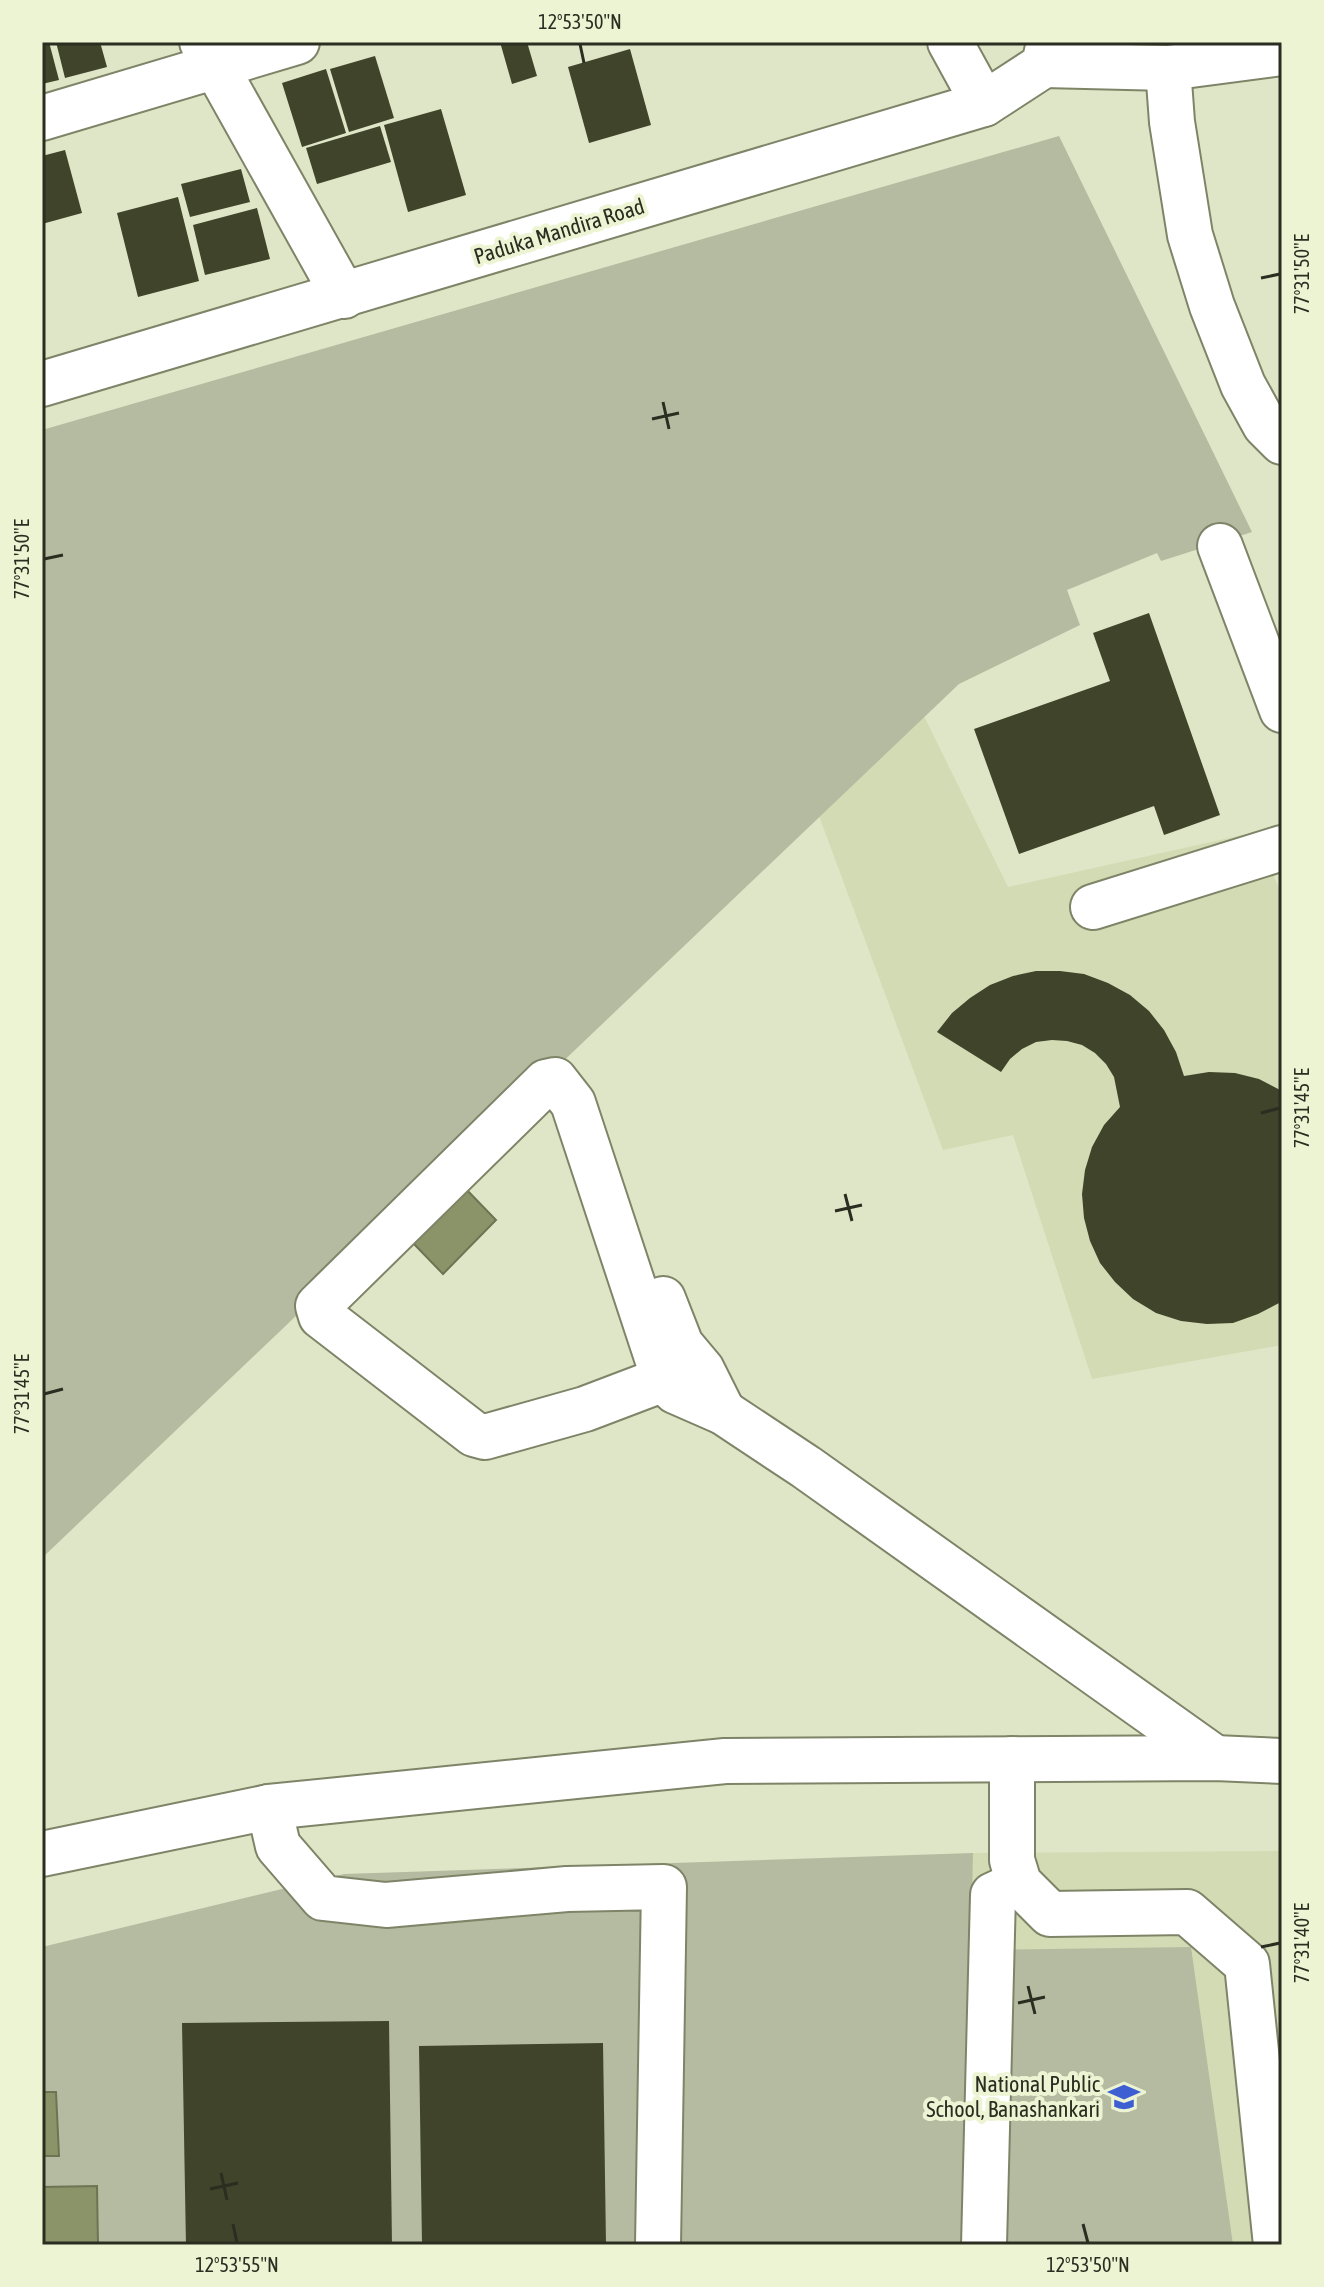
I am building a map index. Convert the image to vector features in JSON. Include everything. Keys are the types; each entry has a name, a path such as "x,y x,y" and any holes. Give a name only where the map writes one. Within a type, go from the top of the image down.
{"street":[{"path":"42,118 209,54 297,42"},
{"path":"950,42 984,104"},
{"path":"1046,54 1168,68 1282,53"},
{"path":"209,54 344,296"},
{"name":"Paduka Mandira Road","path":"42,384 984,104 1046,54"},
{"path":"1168,68 1172,122 1190,235 1203,278 1243,385 1265,425 1282,442"},
{"path":"1220,546 1282,710"},
{"path":"1093,907 1282,848"},
{"path":"569,1051 681,1345 702,1370 723,1412"},
{"path":"664,1379 585,1409 485,1437 474,1434 321,1316 318,1306 546,1082 555,1080 573,1103 664,1379 675,1391 723,1412 806,1467 1215,1758"},
{"path":"42,1854 269,1807 725,1761 1215,1758 1282,1761"},
{"path":"1012,1759 1012,1860 1019,1883 1050,1914 1187,1912 1247,1964 1276,2245"},
{"path":"269,1807 278,1846 323,1898 386,1905 567,1889 664,1887 658,2245"},
{"path":"984,2245 993,1895 1019,1883"}],"shaded area":[{"path":"1059,136 1252,532 1161,561 1157,553 1067,590 1080,625 959,684 42,1558 42,430"},
{"path":"924,716 1008,887 1256,832 1282,896 1282,1345 1092,1379 1013,1135 943,1150 819,816"},
{"path":"464,1187 496,1220 443,1274 411,1241"},
{"name":"National Public School, Banashankari","path":"1282,1851 1282,2245 961,2245 973,1853"},
{"path":"973,1853 971,1950 1191,1947 1233,2245 42,2245 42,1947 344,1874"},
{"path":"42,2092 56,2092 59,2156 42,2156"},
{"path":"97,2186 98,2245 42,2245 42,2187"}],"building":[{"path":"42,42 49,42 59,80 42,84"},
{"path":"56,42 100,42 107,67 65,78"},
{"path":"500,42 527,42 537,76 512,84"},
{"path":"630,49 651,125 589,143 568,67"},
{"path":"375,56 394,118 349,132 330,69"},
{"path":"326,69 346,133 302,147 282,83"},
{"path":"441,109 466,195 408,212 384,125"},
{"path":"380,126 391,162 317,184 306,148"},
{"path":"65,150 82,213 42,224 42,156"},
{"path":"241,169 250,202 190,217 181,184"},
{"path":"178,197 199,281 138,297 117,213"},
{"path":"257,208 270,259 205,275 193,225"},
{"path":"1149,613 1220,815 1164,835 1154,806 1019,854 974,729 1110,681 1093,633"},
{"path":"1036,971 1084,974 1130,995 1149,1011 1164,1030 1184,1076 1209,1072 1235,1073 1259,1079 1282,1091 1281,1302 1233,1323 1181,1321 1156,1313 1133,1299 1100,1263 1084,1218 1082,1194 1092,1147 1104,1125 1120,1107 1114,1077 1106,1064 1082,1045 1052,1040 1036,1042 1022,1049 1001,1072 937,1032 952,1013 990,985"},
{"path":"389,2021 392,2245 186,2245 182,2023"},
{"path":"603,2043 606,2245 422,2245 419,2046"}],"place":[{"name":"National Public School, Banashankari","path":"1124,2097"}]}
